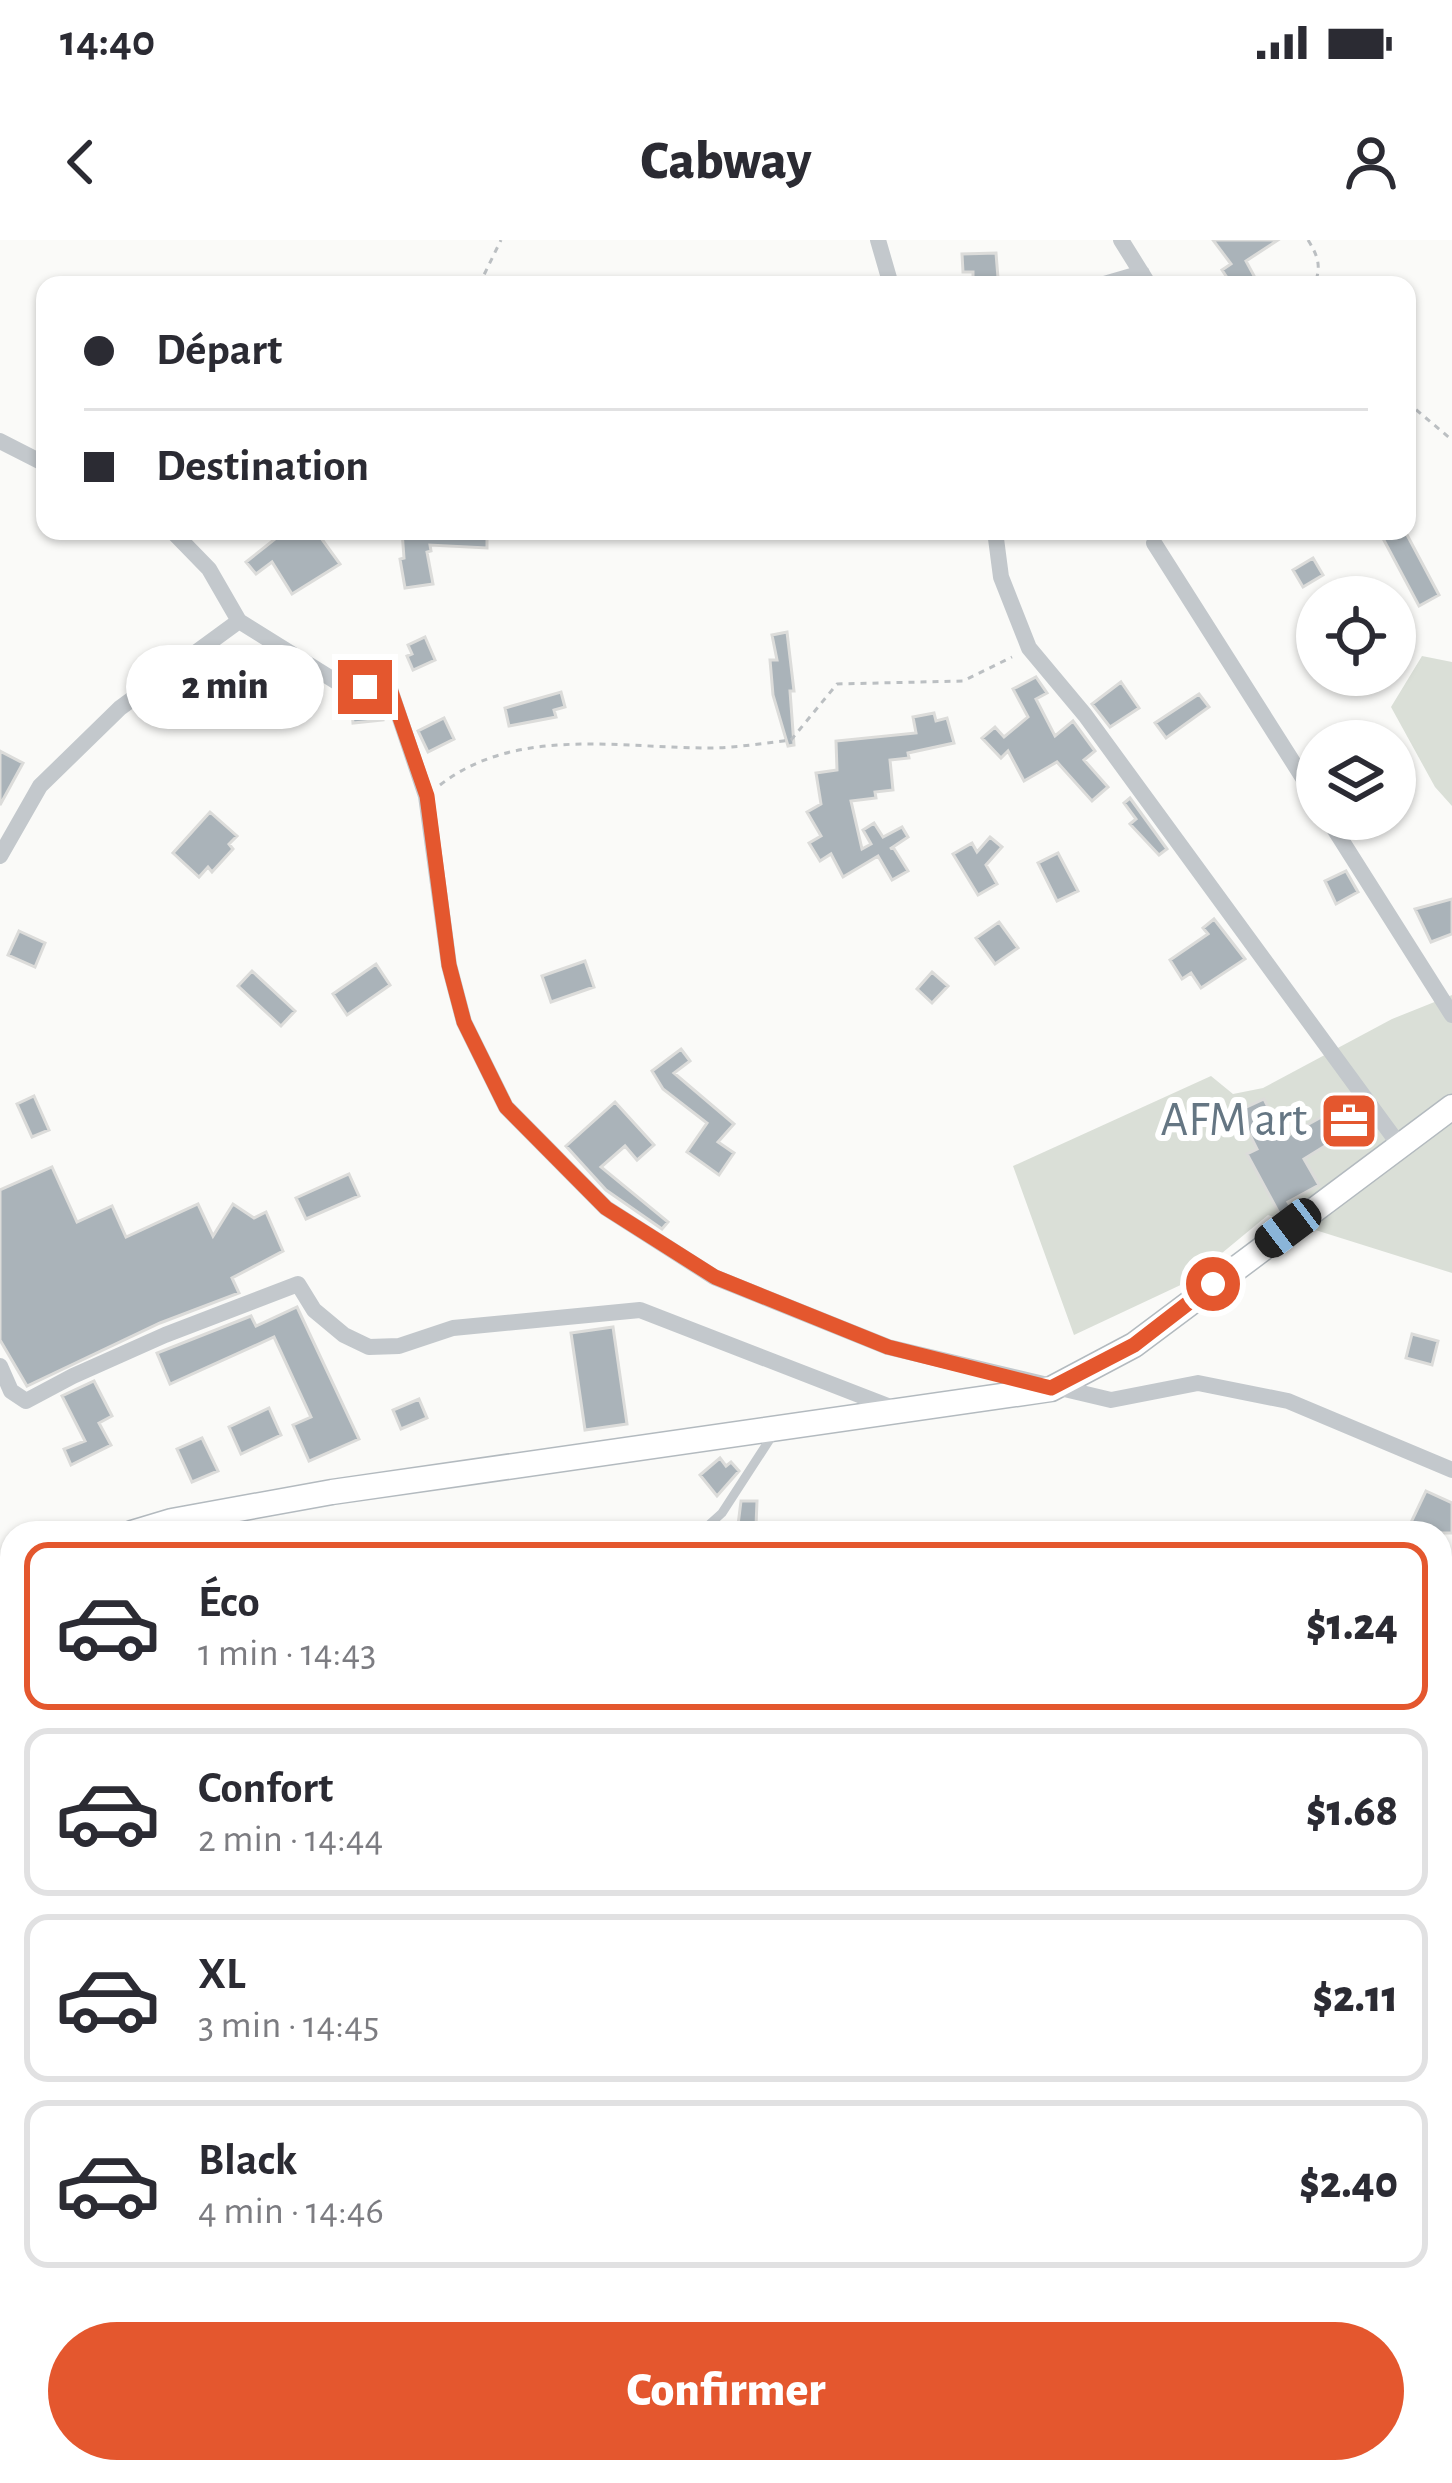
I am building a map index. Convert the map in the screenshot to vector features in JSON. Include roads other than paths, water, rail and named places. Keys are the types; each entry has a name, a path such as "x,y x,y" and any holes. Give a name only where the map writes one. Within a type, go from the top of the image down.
{"main road":[{"path":"172,1521 332,1492 1051,1388 1134,1345 1452,1107"}],"street":[{"path":"878,240 889,276"},
{"path":"1121,240 1143,276"},
{"path":"0,441 36,459"},
{"path":"181,540 209,569 239,621 340,684 390,689 427,796 449,965 464,1022 506,1107 606,1208 715,1277 888,1347 1111,1400 1198,1383 1288,1401 1452,1470"},
{"path":"996,540 1000,577 1029,648 1400,1146"},
{"path":"1154,543 1296,767"},
{"path":"0,856 40,786 121,708 239,621"},
{"path":"1341,840 1452,1015"},
{"path":"0,1366 11,1391 26,1401 165,1335 298,1284 314,1310 344,1335 369,1347 399,1346 453,1328 640,1310 899,1410"}],"lane":[{"path":"713,1521 760,1459 777,1425"}],"place":[{"name":"AFM art","path":"1349,1121"}]}
